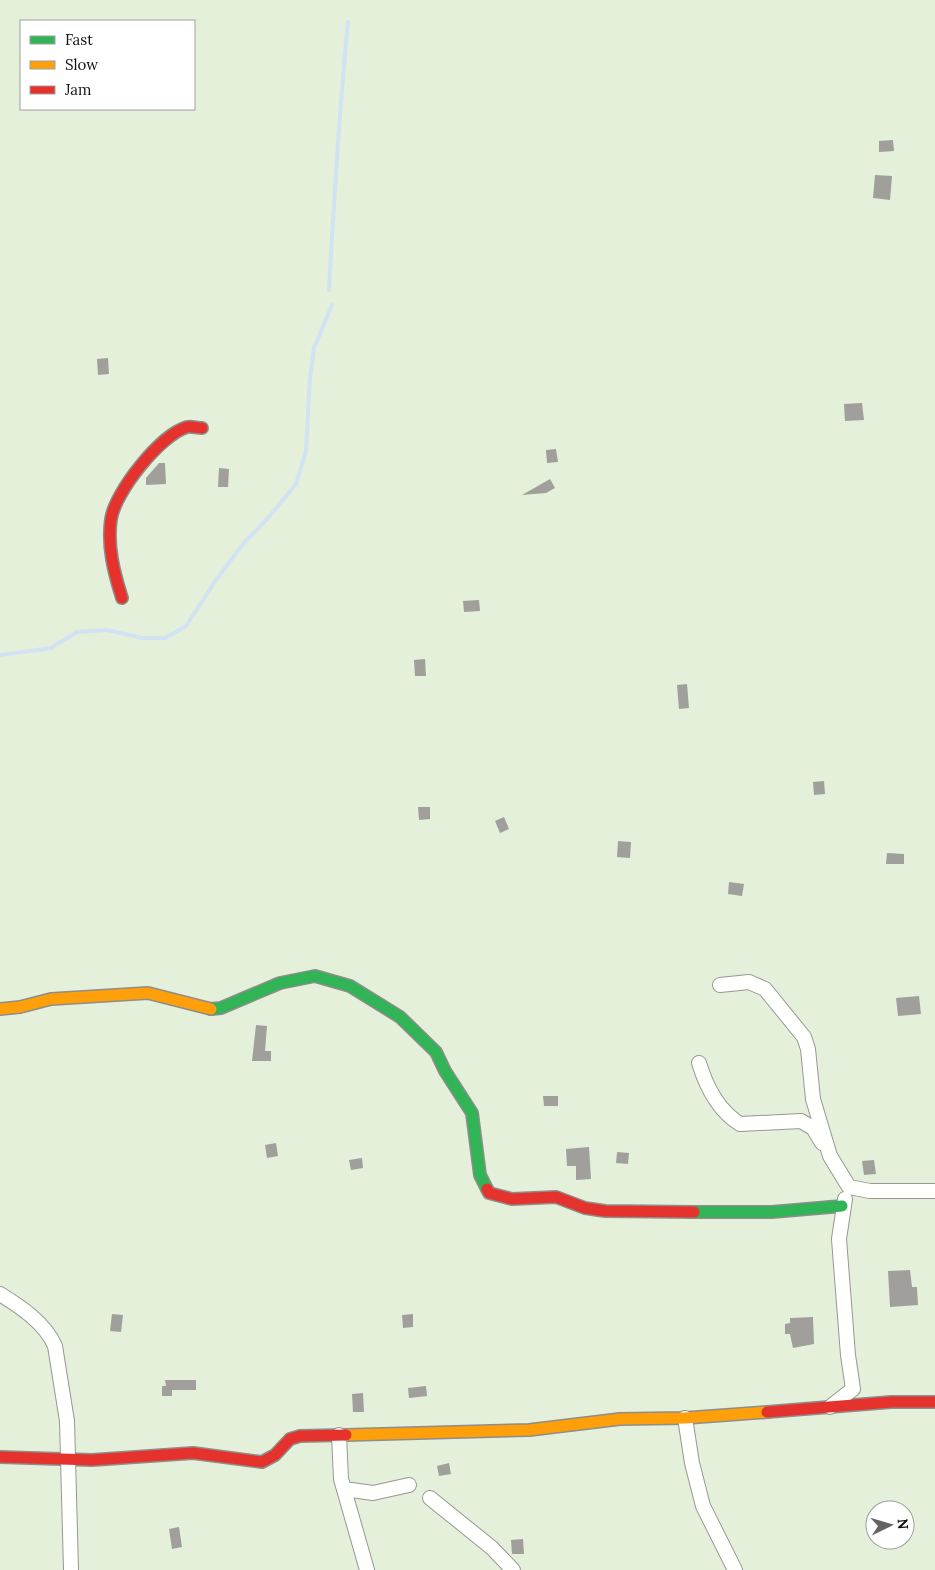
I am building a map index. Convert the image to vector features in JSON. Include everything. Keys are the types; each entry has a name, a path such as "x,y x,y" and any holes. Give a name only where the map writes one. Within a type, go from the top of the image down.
{"street":[{"path":"122,598 114,575 110,530 113,508 127,482 155,450 186,427 202,428"},
{"path":"0,1009 23,1008 36,1002 51,999 148,993 178,999 207,1010 228,1005 280,983 315,976 328,978 350,986 400,1017 436,1052 444,1071 472,1113 480,1175 489,1193 512,1199 556,1197 585,1208 605,1211 772,1212 842,1206"},
{"path":"720,986 749,982 765,989 804,1037 808,1049 814,1099 830,1156"},
{"path":"699,1063 714,1097 732,1119 740,1124 801,1121 813,1128 849,1187 870,1191 935,1191"},
{"path":"830,1407 854,1389 848,1355 839,1239 842,1206 849,1187"},
{"path":"0,1294 39,1323 51,1335 64,1389 68,1422 71,1570"},
{"path":"0,1458 114,1460 159,1454 192,1453 262,1462 275,1455 293,1438 530,1430 620,1418 685,1418 891,1402 935,1402"},
{"path":"685,1418 692,1463 703,1506 735,1570"},
{"path":"339,1435 341,1479 367,1570"},
{"path":"344,1489 373,1493 409,1485"},
{"path":"430,1498 492,1548 513,1570"}],"green space":[{"path":"0,0 935,0 935,1570 0,1570"}],"building":[{"path":"893,140 894,151 879,152 879,141"},
{"path":"875,175 892,176 890,200 873,198"},
{"path":"108,358 109,374 98,375 97,359"},
{"path":"862,403 864,420 845,421 844,404"},
{"path":"556,449 558,462 547,463 546,450"},
{"path":"159,463 165,463 166,484 146,485 146,478"},
{"path":"219,468 229,469 228,487 218,487"},
{"path":"550,479 555,488 546,493 522,495"},
{"path":"479,600 480,611 464,612 463,601"},
{"path":"425,659 426,676 415,676 414,660"},
{"path":"687,684 689,708 679,709 677,685"},
{"path":"824,781 825,794 814,795 813,782"},
{"path":"418,807 430,807 430,819 419,820"},
{"path":"504,817 509,829 500,833 495,821"},
{"path":"618,841 631,842 630,858 617,857"},
{"path":"887,853 904,854 904,864 886,864"},
{"path":"729,882 744,884 742,896 728,894"},
{"path":"919,996 921,1014 898,1016 896,998"},
{"path":"256,1025 267,1026 265,1051 271,1051 271,1061 252,1061"},
{"path":"543,1096 558,1096 558,1106 544,1106"},
{"path":"276,1143 278,1156 267,1158 265,1145"},
{"path":"589,1147 591,1179 576,1180 576,1166 567,1166 566,1149"},
{"path":"617,1152 629,1153 628,1164 616,1163"},
{"path":"362,1158 363,1168 351,1170 349,1160"},
{"path":"874,1160 876,1174 864,1175 862,1161"},
{"path":"910,1270 912,1287 917,1287 918,1305 890,1307 888,1271"},
{"path":"112,1314 123,1315 121,1332 110,1331"},
{"path":"413,1314 413,1327 403,1328 402,1315"},
{"path":"813,1317 814,1344 793,1348 790,1334 785,1334 785,1324 790,1323 790,1318"},
{"path":"165,1380 196,1380 196,1390 172,1390 172,1396 162,1396 162,1386 166,1386"},
{"path":"426,1386 427,1396 409,1398 408,1388"},
{"path":"363,1393 364,1412 353,1412 352,1394"},
{"path":"449,1463 451,1474 439,1476 437,1466"},
{"path":"179,1527 182,1547 172,1549 169,1529"},
{"path":"523,1539 524,1554 512,1554 511,1540"}],"waterway":[{"path":"329,290 339,122 348,22"},
{"path":"0,655 51,648 77,632 107,630 142,638 165,638 186,626 216,580 243,544 268,518 296,484 306,451 310,378 314,348 332,305"}],"traffic: fast":[{"path":"211,1009 221,1008 280,983 315,976 350,986 400,1017 436,1052 445,1071 472,1113 480,1175 487,1189"},
{"path":"694,1212 772,1212 842,1206"}],"traffic: slow":[{"path":"0,1009 20,1007 51,999 148,993 211,1009"},
{"path":"346,1435 529,1430 620,1419 685,1418 767,1412"}],"traffic: jam":[{"path":"122,598 114,569 110,539 111,519 114,508 140,466 164,441 187,427 202,428"},
{"path":"487,1189 489,1193 512,1199 556,1197 585,1208 605,1211 694,1212"},
{"path":"767,1412 891,1402 935,1402"},
{"path":"0,1457 92,1460 193,1453 262,1462 275,1455 290,1439 300,1436 346,1435"}]}
